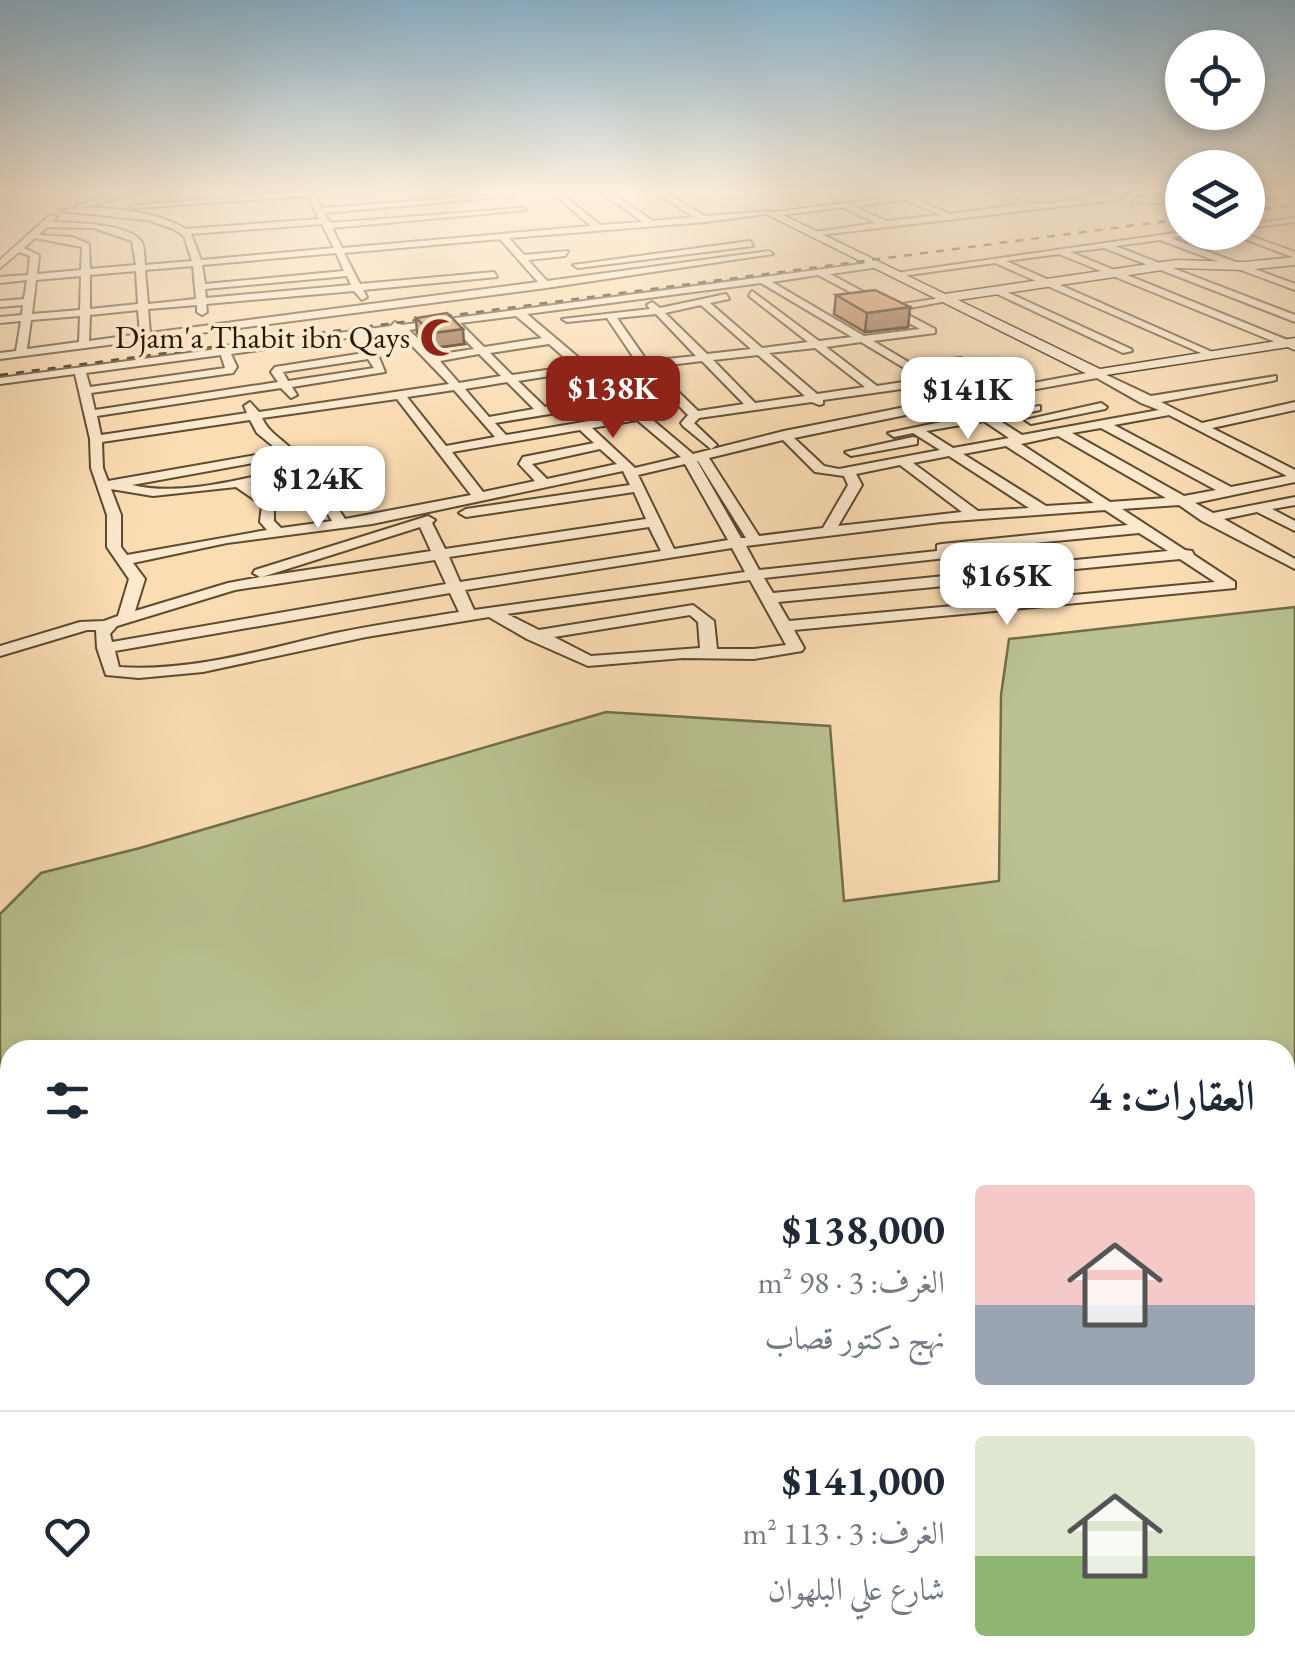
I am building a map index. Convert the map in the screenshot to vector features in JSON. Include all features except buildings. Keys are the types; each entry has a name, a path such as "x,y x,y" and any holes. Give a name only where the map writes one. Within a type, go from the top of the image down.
{"street":[{"path":"21,354 32,268"},
{"path":"84,345 86,268"},
{"path":"0,290 86,273 135,268"},
{"path":"139,268 145,337"},
{"path":"196,268 204,329"},
{"path":"248,268 252,282"},
{"path":"293,268 297,278"},
{"path":"347,268 365,308 376,320 403,328 502,439"},
{"path":"198,287 440,268"},
{"path":"445,268 453,278"},
{"path":"489,268 506,291"},
{"path":"531,268 546,285"},
{"path":"581,268 618,299"},
{"path":"0,320 246,297 365,308 674,268"},
{"path":"524,318 618,299 848,268"},
{"path":"883,268 1295,477"},
{"path":"894,274 935,268"},
{"path":"1101,268 1292,344"},
{"path":"994,281 1016,288 1151,268"},
{"path":"1164,268 1295,319"},
{"path":"1241,268 1295,287"},
{"path":"892,308 946,299 1016,269 1214,355"},
{"path":"644,365 931,331 819,272"},
{"path":"0,356 253,323 356,288 494,275"},
{"path":"0,280 31,282"},
{"path":"763,280 932,381 1230,585 786,626"},
{"path":"994,281 1127,350"},
{"path":"0,381 452,321 658,311 781,291"},
{"path":"752,294 874,390"},
{"path":"645,296 752,406"},
{"path":"246,297 253,323"},
{"path":"0,304 28,302"},
{"path":"703,302 844,422"},
{"path":"845,306 878,302"},
{"path":"250,310 319,303"},
{"path":"769,308 829,308"},
{"path":"610,315 644,365 695,414"},
{"path":"524,318 680,450 702,455 755,541"},
{"path":"452,321 542,412"},
{"path":"89,414 382,368 357,334"},
{"path":"430,358 551,340"},
{"path":"124,560 226,539 372,520 544,483 702,455 844,422 1098,374 1292,344"},
{"path":"84,391 228,371 232,368 224,352"},
{"path":"909,366 956,360 1011,391 1059,434 1295,565"},
{"path":"96,439 582,368"},
{"path":"80,370 96,439 94,454 114,516 114,546 137,580 125,618"},
{"path":"1145,402 1272,378"},
{"path":"493,613 588,661 794,649 786,626 737,543 687,423 695,414 932,381"},
{"path":"1252,382 1295,403"},
{"path":"285,385 301,409"},
{"path":"1038,386 1054,394"},
{"path":"851,452 950,423 1016,411 1050,416 1068,413 1126,391"},
{"path":"241,392 266,436 289,453 299,470 317,484 342,524"},
{"path":"399,394 480,497"},
{"path":"484,421 619,400"},
{"path":"1199,427 1295,403"},
{"path":"1086,404 1101,407 1126,421"},
{"path":"924,407 988,447"},
{"path":"781,436 820,469 849,472 1167,412"},
{"path":"1068,413 1230,492"},
{"path":"444,450 638,416"},
{"path":"870,417 909,462 974,515"},
{"path":"582,425 629,469 669,553"},
{"path":"822,428 872,468"},
{"path":"524,436 544,456"},
{"path":"912,436 930,438 1045,512"},
{"path":"544,483 526,464 544,456 602,445"},
{"path":"680,450 702,455"},
{"path":"103,486 289,453"},
{"path":"119,482 126,490 142,491 238,482 299,470"},
{"path":"828,532 855,485 849,472"},
{"path":"105,648 737,543 921,520 1178,501 1295,477"},
{"path":"238,482 269,504 267,522 279,534"},
{"path":"233,586 262,572 424,521 637,488"},
{"path":"1207,518 1295,502"},
{"path":"1259,508 1295,526"},
{"path":"317,555 372,520"},
{"path":"921,520 986,608"},
{"path":"424,521 468,616"},
{"path":"0,650 86,625 106,626 233,586 652,522"},
{"path":"106,626 102,633 112,671 155,674 468,616 670,585 1145,528"},
{"path":"769,598 1187,554"},
{"path":"670,585 682,611"},
{"path":"190,599 195,632"},
{"path":"533,636 693,610 702,616 709,636 709,654"}],"green space":[{"path":"1295,607 1295,1040 0,1040 0,914 41,873 140,848 606,712 830,726 844,901 999,881 1001,695 1009,639"}],"railway":[{"path":"0,375 808,268"}],"place":[{"name":"Djam'a Thabit ibn Qays","path":"440,337"}]}
